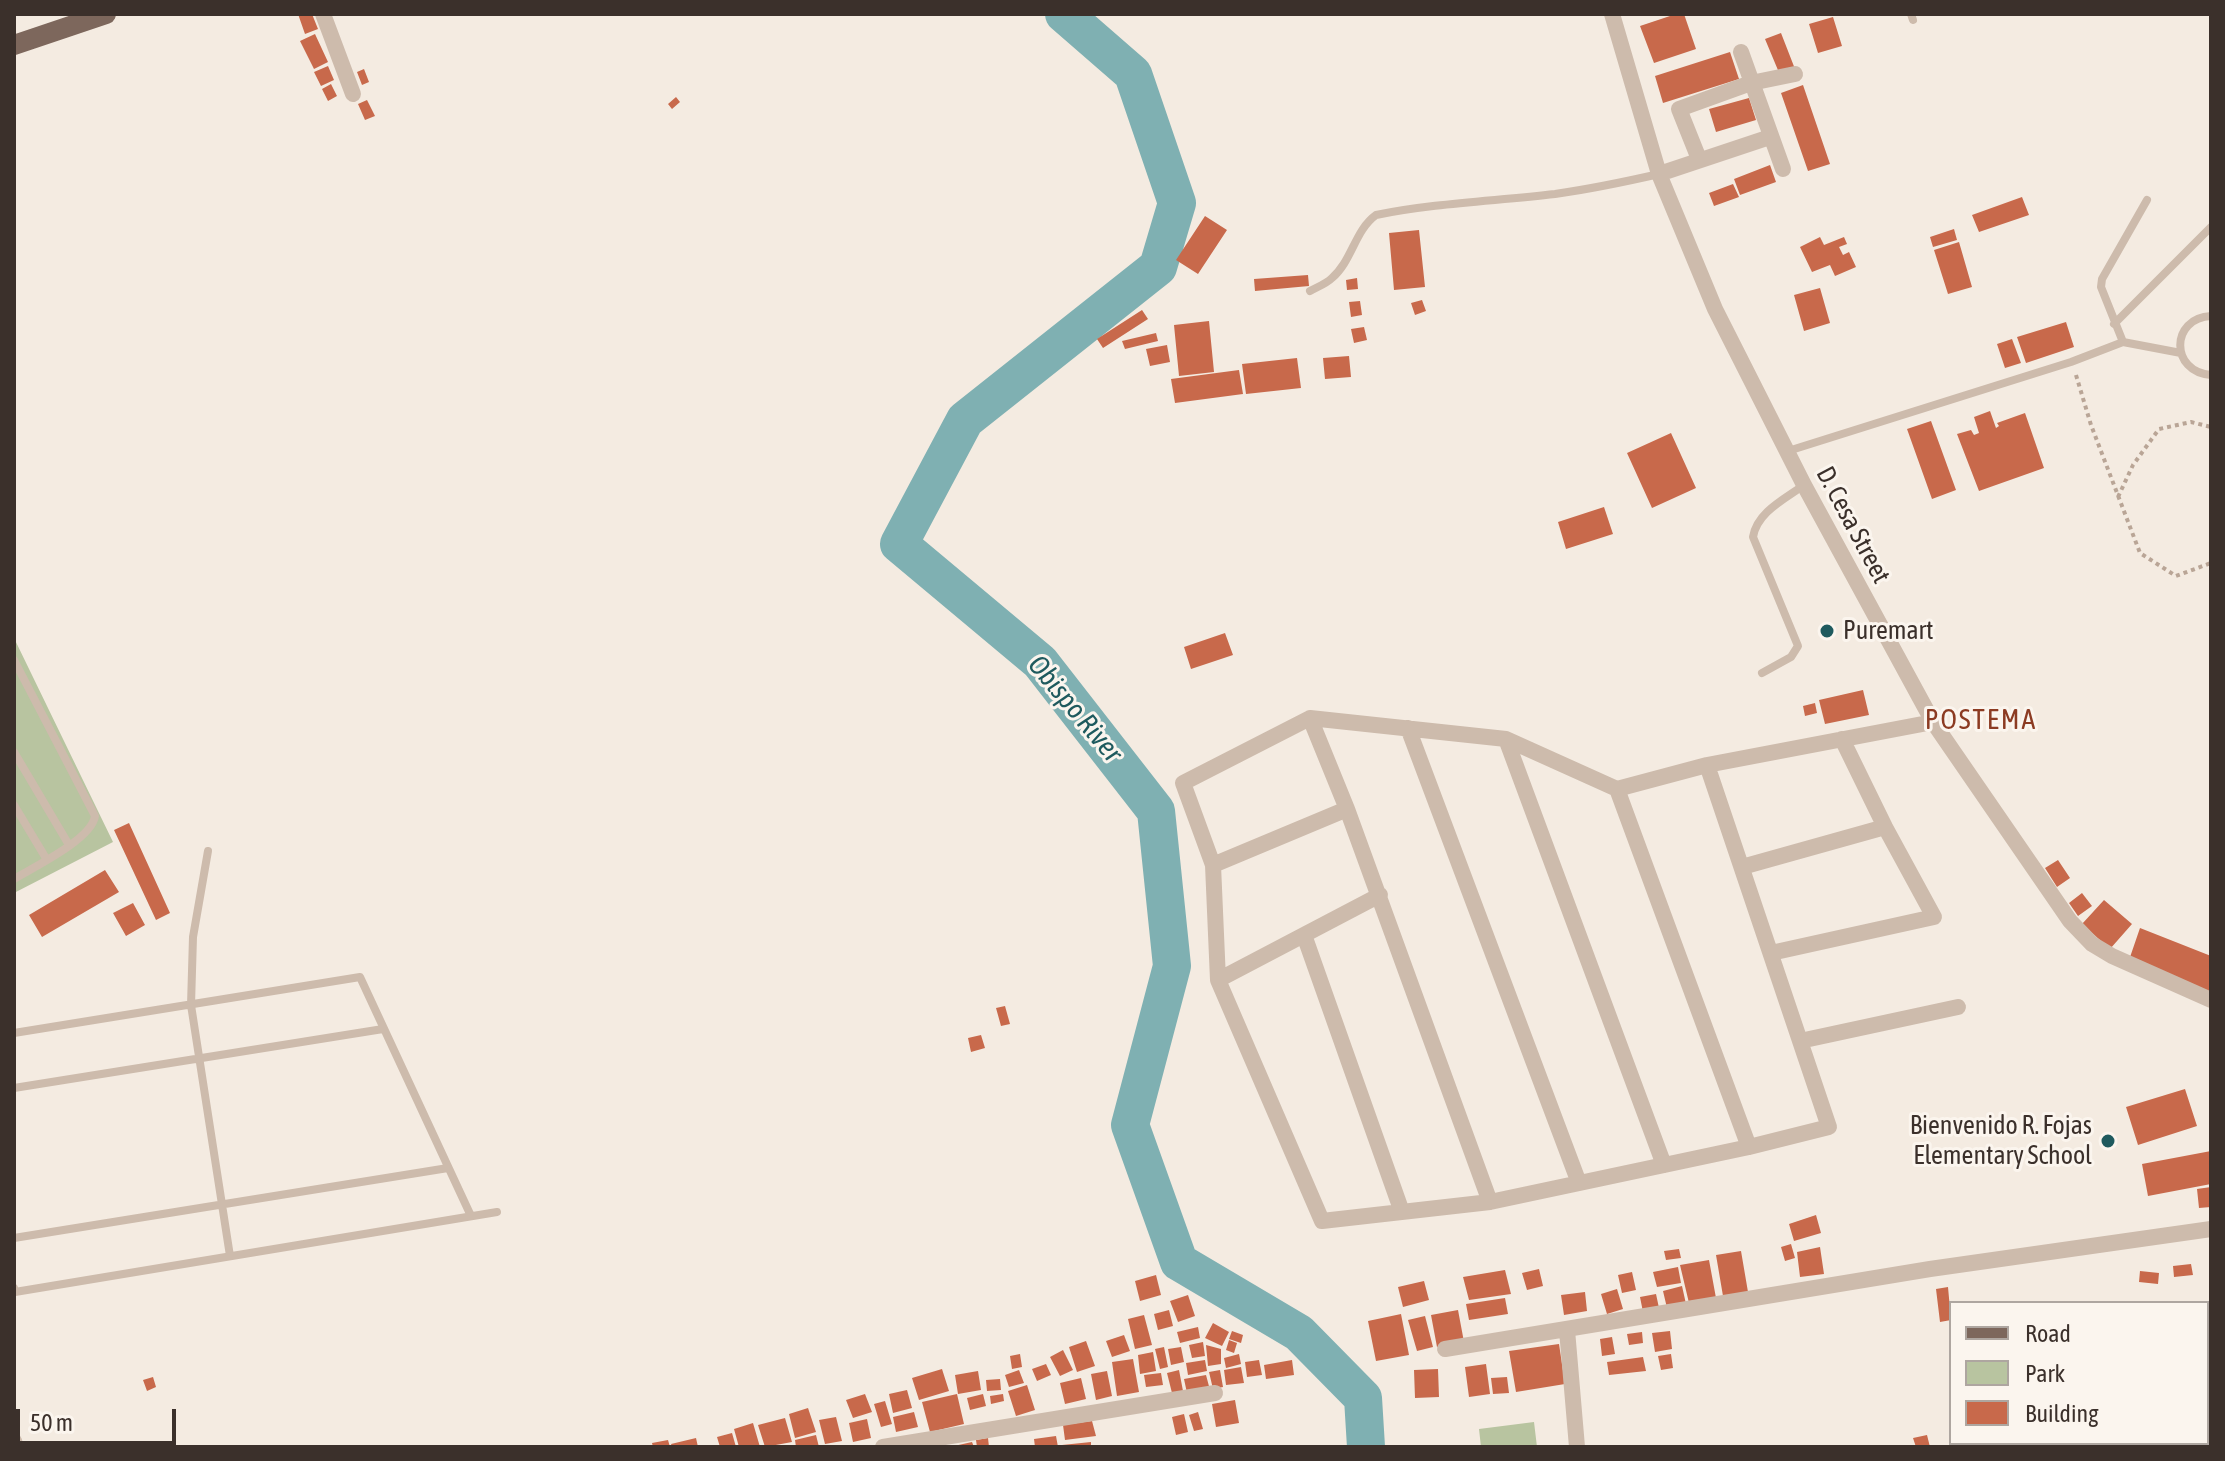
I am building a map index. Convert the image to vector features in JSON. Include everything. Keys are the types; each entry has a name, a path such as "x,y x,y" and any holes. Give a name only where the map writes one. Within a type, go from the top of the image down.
{"main road":[{"path":"14,45 106,14"}],"street":[{"path":"323,14 353,94"},
{"name":"D. Cesa Street","path":"1612,14 1659,174 1715,309 1804,485 1933,722 2070,921 2092,944 2211,1000"},
{"path":"1741,52 1783,169"},
{"path":"1699,159 1679,109 1751,83 1795,74"},
{"path":"1659,174 1770,137"},
{"path":"1707,765 1829,1127 1490,1202 1322,1221 1218,980 1213,865 1183,783 1310,718 1506,739 1617,789 1707,765 1933,722"},
{"path":"1310,718 1380,895 1490,1202"},
{"path":"1408,728 1579,1183"},
{"path":"1506,739 1664,1165"},
{"path":"1771,953 1934,917 1842,739"},
{"path":"1617,789 1749,1147"},
{"path":"1213,865 1347,809"},
{"path":"1742,867 1885,827"},
{"path":"1218,980 1380,895"},
{"path":"1304,935 1402,1212"},
{"path":"1800,1041 1958,1007"},
{"path":"1445,1349 1930,1269 2211,1229"},
{"path":"1567,1330 1577,1447"},
{"path":"883,1447 1215,1393"},
{"path":"14,1441 16,1447"}],"lane":[{"path":"1310,291 1331,279 1345,263 1368,221 1376,215 1555,194 1659,174"},
{"path":"2123,342 2101,287 2102,279 2147,200"},
{"path":"2114,324 2211,227"},
{"path":"2211,316 2197,318 2189,324 2183,332 2181,353 2191,369 2199,374 2211,375"},
{"path":"1787,451 2071,362 2123,342 2181,353"},
{"path":"1762,673 1791,657 1798,646 1753,537 1755,528 1760,518 1804,485"},
{"path":"14,660 95,816 92,826 69,845 14,879"},
{"path":"14,752 69,845"},
{"path":"14,805 47,860"},
{"path":"208,851 193,937 191,1005 230,1256"},
{"path":"14,1033 360,977 471,1216"},
{"path":"14,1088 383,1029"},
{"path":"14,1238 448,1168"},
{"path":"14,1288 15,1292 497,1212"}],"path":[{"path":"2071,362 2091,425 2140,553 2176,576 2211,563"},
{"path":"2118,498 2133,465 2159,429 2191,422 2211,427"}],"green space":[{"path":"14,638 113,842 14,893"},
{"path":"1534,1422 1537,1447 1481,1447 1479,1429"}],"building":[{"path":"298,14 312,14 318,29 305,34"},
{"path":"1684,14 1696,49 1654,63 1640,26"},
{"path":"1833,17 1842,46 1818,53 1809,24"},
{"path":"1781,33 1795,69 1780,75 1765,39"},
{"path":"315,34 328,62 314,69 300,41"},
{"path":"1730,52 1739,79 1663,103 1655,76"},
{"path":"328,66 334,80 321,86 314,72"},
{"path":"364,69 369,82 362,85 357,72"},
{"path":"331,84 337,96 328,101 322,89"},
{"path":"1803,85 1830,164 1808,171 1781,93"},
{"path":"676,97 680,102 672,109 668,104"},
{"path":"1749,98 1756,120 1716,132 1709,109"},
{"path":"367,100 375,116 365,120 358,104"},
{"path":"1770,165 1776,182 1740,195 1734,179"},
{"path":"1733,184 1739,197 1714,206 1709,193"},
{"path":"2022,197 2029,215 1979,232 1972,215"},
{"path":"1205,216 1227,230 1198,274 1176,260"},
{"path":"1954,229 1957,240 1933,247 1930,237"},
{"path":"1419,230 1425,287 1394,290 1389,233"},
{"path":"1820,237 1824,245 1844,237 1847,244 1839,247 1843,255 1849,252 1856,267 1835,276 1830,265 1812,272 1800,247"},
{"path":"1959,242 1972,287 1948,294 1934,250"},
{"path":"1308,275 1309,286 1255,291 1254,279"},
{"path":"1357,278 1358,289 1347,290 1346,280"},
{"path":"1820,288 1830,323 1804,331 1794,295"},
{"path":"1422,300 1426,311 1415,315 1411,303"},
{"path":"1360,301 1362,315 1351,317 1349,302"},
{"path":"1142,310 1148,319 1103,348 1097,339"},
{"path":"1209,321 1214,372 1179,376 1174,325"},
{"path":"2066,322 2074,347 2026,363 2017,337"},
{"path":"1364,327 1367,340 1354,343 1351,329"},
{"path":"1156,333 1158,341 1125,349 1122,341"},
{"path":"2012,339 2021,363 2005,368 1997,344"},
{"path":"1167,345 1170,362 1150,366 1146,349"},
{"path":"1349,356 1351,377 1325,379 1323,358"},
{"path":"1297,358 1301,388 1246,394 1242,364"},
{"path":"1239,370 1243,394 1175,403 1171,379"},
{"path":"1990,411 1996,428 1999,426 1997,423 2025,413 2044,468 1979,491 1957,434 1971,430 1974,435 1979,433 1974,417"},
{"path":"1931,421 1956,490 1932,499 1907,429"},
{"path":"1671,433 1696,488 1652,508 1627,453"},
{"path":"1604,507 1613,534 1566,549 1558,522"},
{"path":"1225,633 1233,655 1191,669 1184,647"},
{"path":"1863,690 1869,715 1825,724 1819,700"},
{"path":"1815,703 1817,713 1805,716 1803,706"},
{"path":"129,823 170,913 156,920 114,830"},
{"path":"2058,860 2070,878 2057,887 2045,868"},
{"path":"105,870 119,892 42,937 29,915"},
{"path":"2082,893 2092,906 2078,916 2069,903"},
{"path":"2104,900 2132,924 2110,949 2082,924"},
{"path":"133,903 145,925 126,936 113,913"},
{"path":"2140,928 2211,956 2211,992 2128,963"},
{"path":"1005,1006 1010,1024 1001,1026 996,1008"},
{"path":"981,1035 985,1048 971,1052 968,1038"},
{"path":"2185,1089 2197,1126 2138,1145 2126,1107"},
{"path":"2211,1151 2211,1184 2148,1196 2142,1164"},
{"path":"2211,1187 2211,1207 2199,1208 2197,1189"},
{"path":"1816,1215 1821,1233 1794,1241 1789,1224"},
{"path":"1791,1244 1795,1258 1785,1261 1781,1247"},
{"path":"1820,1247 1824,1274 1800,1277 1797,1252"},
{"path":"1679,1249 1681,1258 1666,1260 1664,1251"},
{"path":"1741,1251 1748,1292 1723,1296 1716,1255"},
{"path":"1709,1260 1716,1298 1689,1303 1680,1265"},
{"path":"2191,1264 2193,1275 2174,1277 2173,1266"},
{"path":"1678,1267 1681,1283 1657,1287 1653,1272"},
{"path":"1539,1269 1543,1286 1527,1290 1522,1273"},
{"path":"1505,1270 1511,1294 1469,1300 1463,1277"},
{"path":"2140,1271 2159,1273 2158,1284 2139,1282"},
{"path":"1632,1272 1636,1290 1622,1293 1618,1275"},
{"path":"1156,1275 1161,1295 1140,1301 1135,1281"},
{"path":"1424,1281 1429,1300 1403,1307 1398,1287"},
{"path":"1682,1286 1686,1304 1667,1308 1663,1291"},
{"path":"1948,1287 1949,1320 1940,1322 1936,1289"},
{"path":"1617,1289 1623,1309 1607,1314 1601,1294"},
{"path":"1585,1292 1587,1311 1564,1315 1561,1295"},
{"path":"1656,1294 1659,1308 1643,1312 1640,1297"},
{"path":"1188,1295 1195,1316 1178,1322 1170,1301"},
{"path":"1505,1298 1508,1314 1469,1320 1466,1304"},
{"path":"1169,1310 1173,1326 1158,1330 1154,1314"},
{"path":"1458,1310 1464,1342 1437,1347 1431,1315"},
{"path":"1401,1314 1409,1355 1376,1361 1368,1321"},
{"path":"1144,1315 1152,1345 1135,1349 1128,1319"},
{"path":"1425,1316 1433,1347 1417,1351 1408,1320"},
{"path":"1213,1323 1229,1332 1222,1346 1205,1338"},
{"path":"1198,1327 1200,1338 1180,1343 1177,1332"},
{"path":"1232,1331 1243,1335 1241,1343 1229,1339"},
{"path":"1670,1331 1672,1349 1655,1352 1652,1333"},
{"path":"1642,1332 1643,1343 1629,1345 1627,1334"},
{"path":"1124,1335 1130,1351 1112,1357 1106,1341"},
{"path":"1612,1337 1615,1354 1602,1356 1600,1339"},
{"path":"1229,1340 1237,1343 1234,1353 1226,1350"},
{"path":"1086,1341 1095,1366 1077,1372 1069,1347"},
{"path":"1203,1342 1205,1356 1192,1358 1189,1345"},
{"path":"1559,1344 1565,1384 1516,1392 1509,1351"},
{"path":"1206,1345 1221,1349 1221,1364 1208,1366"},
{"path":"1164,1347 1168,1367 1160,1369 1155,1349"},
{"path":"1181,1347 1184,1362 1171,1365 1168,1349"},
{"path":"1063,1350 1073,1370 1060,1376 1050,1357"},
{"path":"1153,1352 1156,1371 1140,1374 1138,1355"},
{"path":"1020,1354 1022,1367 1012,1369 1010,1356"},
{"path":"1239,1354 1241,1364 1226,1368 1224,1358"},
{"path":"1671,1354 1673,1368 1661,1370 1658,1356"},
{"path":"1643,1357 1646,1371 1609,1375 1607,1362"},
{"path":"1133,1359 1139,1392 1117,1396 1112,1362"},
{"path":"1205,1360 1207,1371 1188,1375 1186,1363"},
{"path":"1259,1360 1262,1375 1247,1377 1245,1362"},
{"path":"1292,1360 1294,1375 1266,1379 1264,1365"},
{"path":"1046,1364 1051,1375 1037,1381 1032,1369"},
{"path":"1486,1364 1490,1394 1469,1397 1465,1367"},
{"path":"1241,1367 1244,1383 1226,1385 1224,1370"},
{"path":"942,1369 949,1391 919,1400 912,1378"},
{"path":"1438,1369 1439,1397 1415,1398 1414,1370"},
{"path":"1019,1370 1024,1383 1009,1387 1005,1375"},
{"path":"1179,1370 1183,1391 1172,1393 1167,1373"},
{"path":"1220,1370 1223,1387 1213,1389 1209,1372"},
{"path":"978,1371 981,1390 958,1394 955,1375"},
{"path":"1107,1371 1112,1396 1096,1400 1091,1374"},
{"path":"1161,1373 1163,1385 1146,1387 1144,1375"},
{"path":"1206,1375 1210,1390 1187,1393 1184,1379"},
{"path":"153,1377 156,1387 147,1391 143,1380"},
{"path":"1507,1377 1509,1393 1493,1394 1491,1378"},
{"path":"1081,1378 1086,1399 1065,1404 1060,1383"},
{"path":"1000,1379 1001,1390 987,1391 986,1380"},
{"path":"1027,1385 1035,1410 1016,1416 1008,1391"},
{"path":"907,1390 912,1408 893,1413 889,1394"},
{"path":"865,1394 872,1412 853,1418 846,1400"},
{"path":"957,1394 964,1424 930,1432 922,1402"},
{"path":"983,1394 986,1406 970,1410 967,1398"},
{"path":"1003,1394 1004,1401 991,1404 990,1396"},
{"path":"1235,1400 1239,1423 1216,1427 1212,1404"},
{"path":"885,1401 892,1424 881,1427 874,1404"},
{"path":"808,1408 816,1432 795,1438 789,1414"},
{"path":"914,1412 918,1427 896,1432 893,1417"},
{"path":"1198,1412 1203,1429 1194,1431 1189,1415"},
{"path":"1184,1414 1188,1432 1176,1435 1172,1417"},
{"path":"836,1417 842,1441 825,1444 819,1420"},
{"path":"785,1418 792,1442 765,1447 758,1425"},
{"path":"867,1419 871,1438 853,1442 849,1423"},
{"path":"1092,1421 1096,1436 1065,1440 1063,1425"},
{"path":"753,1423 760,1447 739,1447 734,1429"},
{"path":"732,1433 736,1447 720,1447 717,1437"},
{"path":"816,1435 819,1447 796,1447 795,1440"},
{"path":"1927,1435 1930,1447 1916,1447 1913,1438"},
{"path":"1056,1436 1058,1447 1035,1447 1034,1439"},
{"path":"696,1438 698,1447 672,1447 671,1444"},
{"path":"988,1438 989,1447 977,1447 976,1440"},
{"path":"668,1440 670,1447 653,1447 652,1443"},
{"path":"972,1442 974,1447 954,1447 954,1446"},
{"path":"1091,1442 1091,1447 1062,1445"}],"waterway":[{"name":"Obispo River","path":"1064,14 1133,74 1177,203 1158,267 965,420 899,544 1040,662 1156,811 1172,966 1130,1125 1179,1262 1299,1333 1363,1398 1366,1447"}],"place":[{"name":"Puremart","path":"1827,631"},
{"name":"Bienvenido R. Fojas Elementary School","path":"2108,1141"}],"district":[{"name":"POSTEMA","path":"1981,720"}]}
